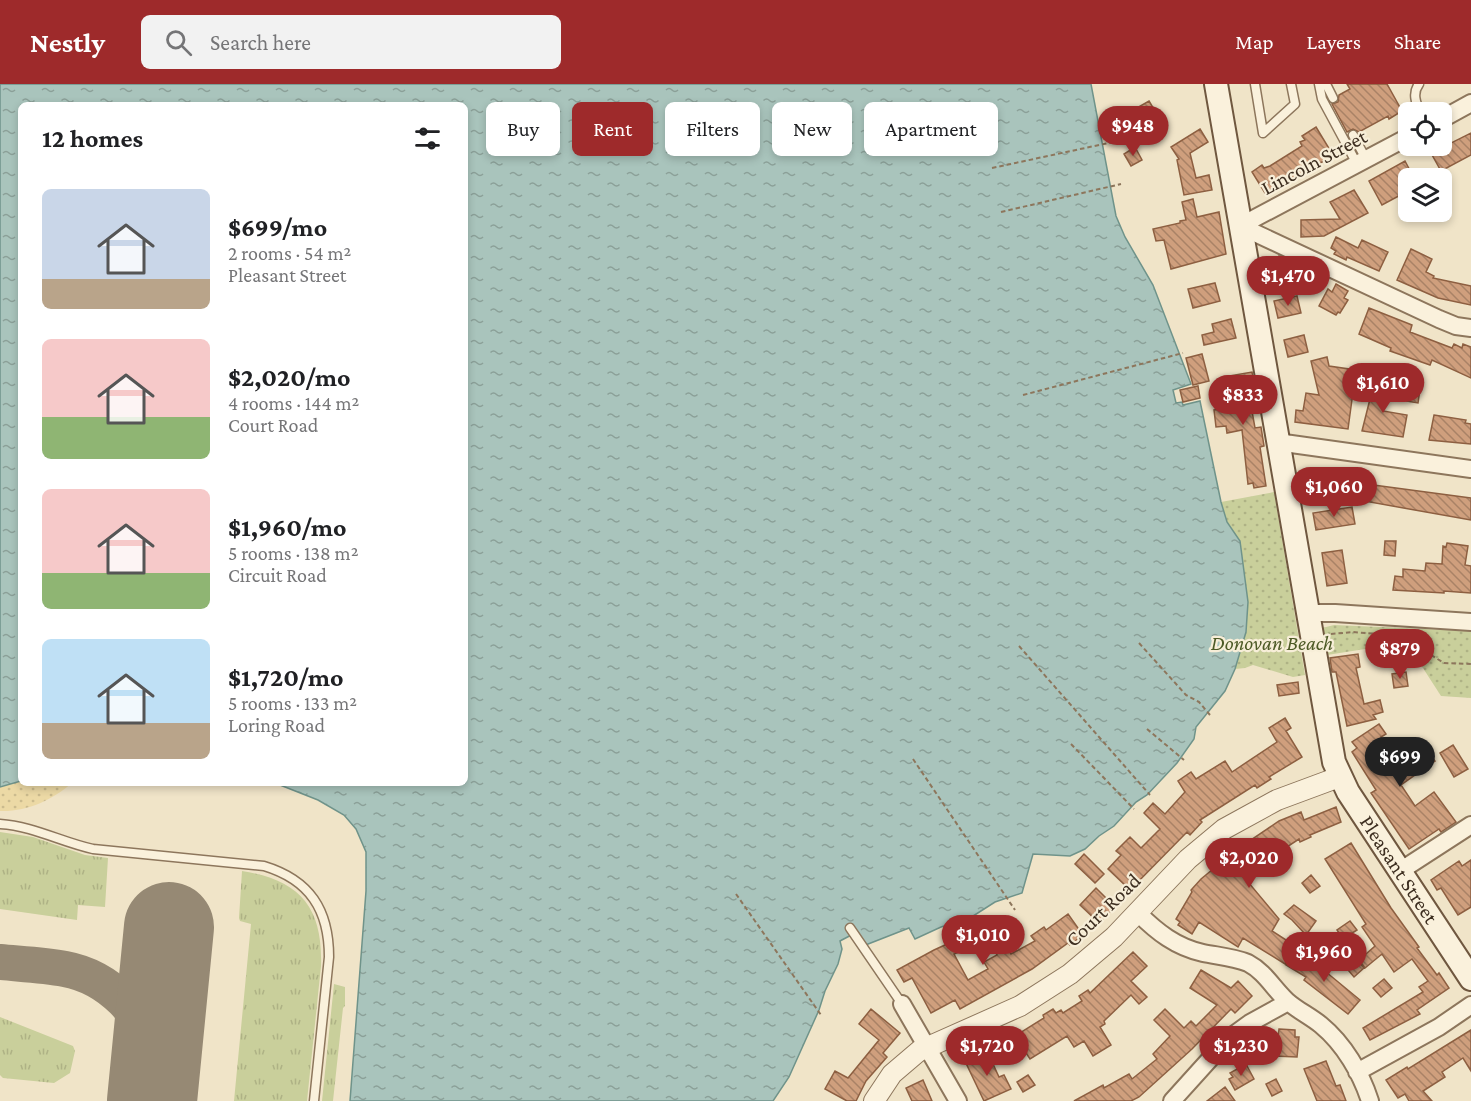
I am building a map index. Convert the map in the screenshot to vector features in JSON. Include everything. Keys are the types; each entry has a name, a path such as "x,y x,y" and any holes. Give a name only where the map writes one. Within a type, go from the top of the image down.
{"main road":[{"name":"Pleasant Street","path":"1216,84 1328,737 1340,777 1471,979"}],"street":[{"path":"1452,113 1471,103"},
{"name":"Lincoln Street","path":"1240,226 1398,142"},
{"path":"1240,226 1439,320 1471,328"},
{"path":"1277,442 1471,469"},
{"path":"1307,613 1471,622"},
{"name":"Court Road","path":"874,1101 896,1069 926,1047 999,1016 1050,988 1107,945 1196,851 1224,829 1277,800 1340,777"},
{"path":"1400,871 1471,825"},
{"path":"1138,913 1161,934 1175,943 1198,951 1233,958 1253,967 1267,978 1288,1002 1330,1033 1358,1071 1370,1101"},
{"path":"1172,1101 1228,1039 1250,1023 1288,1002"},
{"path":"902,1004 958,1101"},
{"path":"1358,1071 1438,1027 1471,1005"}],"lane":[{"path":"1255,84 1263,133 1295,104 1291,84"},
{"path":"1319,84 1322,99 1361,162"},
{"path":"1326,84 1333,98"},
{"path":"1416,102 1416,90 1419,84"},
{"path":"1353,135 1361,162"},
{"path":"0,824 36,830 72,844 93,849 264,866 300,883 320,908 329,937 329,957 314,1101"},
{"path":"850,928 902,1004"}],"path":[{"path":"992,168 1113,142"},
{"path":"1001,212 1121,184"},
{"path":"1023,395 1182,353"},
{"path":"1324,635 1353,632 1378,634 1410,642 1444,663 1471,664"},
{"path":"1139,643 1186,695 1199,702 1210,715"},
{"path":"1019,646 1150,795"},
{"path":"1147,729 1184,760"},
{"path":"1071,744 1134,809"},
{"path":"913,759 1015,910"},
{"path":"736,894 821,1015"}],"green space":[{"name":"Donovan Beach","path":"1274,492 1305,675 1293,677 1253,665 1235,669 1246,632 1248,602 1240,541 1227,522 1221,502"},
{"path":"1334,625 1471,631 1471,698 1441,696 1410,648 1365,649 1327,655 1322,628"},
{"path":"0,832 33,837 85,855 108,858 105,907 78,905 77,920 0,909"},
{"path":"242,871 279,881 293,889 312,912 318,928 321,966 307,1101 234,1101 251,924 240,921 239,918"},
{"path":"334,984 345,987 345,1006 333,1101 322,1101"},
{"path":"0,1017 73,1046 75,1051 70,1073 54,1083 3,1078 0,1075"}],"sand":[{"path":"18,782 18,786 68,786 39,804 10,811 0,811 0,787"}],"water":[{"path":"0,84 1091,84 1116,216 1125,237 1153,285 1191,384 1173,390 1176,403 1182,402 1183,405 1200,401 1221,502 1227,522 1240,541 1248,602 1246,632 1235,669 1225,691 1196,727 1194,739 1177,763 1147,795 1136,802 1114,826 1085,849 1070,856 1033,854 1022,893 995,902 970,918 941,927 915,939 909,928 863,946 855,933 840,941 842,949 838,964 819,1010 789,1077 773,1101 350,1101 366,891 366,852 356,829 344,815 318,800 283,786 468,786 468,102 18,102 18,782 0,787"}],"building":[{"path":"1347,84 1387,84 1398,104 1398,113 1389,119 1388,116 1359,132 1353,129 1347,132 1332,104 1338,102 1339,95 1350,89"},
{"path":"1149,101 1155,111 1134,124 1128,113"},
{"path":"1316,127 1333,155 1294,180 1292,177 1265,193 1252,172 1262,165 1264,168 1270,166 1302,146 1300,142 1305,140 1302,136"},
{"path":"1200,129 1208,142 1190,153 1196,178 1209,175 1212,190 1184,195 1177,160 1179,159 1171,147"},
{"path":"1471,133 1471,155 1447,168 1439,168 1433,156 1452,156 1452,142"},
{"path":"1135,147 1142,160 1131,166 1124,154"},
{"path":"1405,161 1409,168 1398,168 1398,196 1382,205 1369,181"},
{"path":"1354,190 1368,213 1324,236 1301,237 1301,220 1340,219 1330,202"},
{"path":"1193,199 1197,217 1219,212 1226,254 1171,269 1164,240 1156,241 1153,229 1186,220 1182,202"},
{"path":"1336,237 1358,248 1362,240 1388,252 1379,271 1334,254 1336,251 1331,248"},
{"path":"1411,249 1432,259 1426,272 1434,276 1433,278 1471,286 1471,305 1438,298 1397,280"},
{"path":"1279,256 1289,261 1295,288 1269,273"},
{"path":"1215,283 1220,301 1193,308 1188,289"},
{"path":"1336,284 1348,291 1344,298 1348,300 1340,313 1336,315 1319,306 1328,289 1332,292"},
{"path":"1297,296 1301,313 1278,318 1274,301"},
{"path":"1369,308 1412,325 1410,332 1452,348 1454,344 1462,348 1463,344 1471,347 1471,378 1432,360 1430,365 1390,351 1391,348 1359,334"},
{"path":"1231,319 1236,338 1204,345 1202,335 1214,332 1212,324"},
{"path":"1304,335 1308,352 1288,357 1284,340"},
{"path":"1202,354 1209,381 1193,385 1186,358"},
{"path":"1327,357 1329,366 1356,370 1348,429 1295,422 1296,410 1303,411 1306,393 1319,395 1311,361"},
{"path":"1252,372 1256,390 1235,393 1239,413 1252,411 1255,428 1261,427 1264,446 1260,447 1266,486 1254,488 1253,483 1248,484 1242,430 1227,433 1226,426 1216,427 1214,410 1227,408 1223,377"},
{"path":"1376,375 1387,378 1381,405 1384,406 1383,411 1407,415 1403,437 1362,431"},
{"path":"1198,386 1200,398 1183,402 1180,390"},
{"path":"1408,387 1420,389 1418,403 1406,401"},
{"path":"1434,415 1466,420 1465,423 1471,424 1471,444 1429,440"},
{"path":"1315,480 1345,484 1344,499 1313,495"},
{"path":"1366,484 1471,498 1471,520 1364,501"},
{"path":"1352,507 1355,524 1316,530 1313,513"},
{"path":"1385,541 1396,541 1395,556 1384,555"},
{"path":"1447,543 1468,546 1465,565 1471,566 1471,593 1393,590 1395,576 1403,577 1403,569 1425,571 1426,563 1442,564 1443,546 1446,547"},
{"path":"1342,550 1347,583 1327,586 1322,553"},
{"path":"1358,654 1360,667 1356,668 1364,704 1380,700 1383,712 1373,715 1376,719 1347,726 1336,672 1332,672 1330,658"},
{"path":"1406,672 1408,686 1394,688 1392,674"},
{"path":"1298,682 1299,693 1279,696 1277,685"},
{"path":"1285,718 1291,728 1286,731 1302,757 1269,777 1271,779 1257,788 1255,785 1200,820 1202,822 1190,835 1187,832 1130,890 1108,869 1121,855 1116,851 1130,837 1141,848 1160,829 1144,813 1153,803 1165,814 1185,792 1178,781 1191,772 1196,779 1225,761 1232,772 1277,742 1269,728"},
{"path":"1379,724 1386,734 1381,737 1396,761 1416,746 1423,756 1428,752 1435,761 1401,785 1415,806 1434,792 1456,822 1441,832 1439,829 1409,849 1371,793 1376,790 1352,752 1357,748 1352,742"},
{"path":"1453,745 1468,769 1454,777 1440,753"},
{"path":"1336,807 1341,822 1310,835 1311,837 1300,842 1299,839 1243,876 1279,919 1272,931 1297,947 1285,964 1243,938 1238,947 1199,922 1192,934 1178,925 1180,922 1176,919 1192,892 1191,890 1236,850 1279,821 1301,812 1304,820"},
{"path":"1351,843 1391,908 1419,947 1417,948 1449,988 1417,1010 1420,1014 1370,1040 1363,1028 1423,992 1419,987 1428,981 1412,959 1394,972 1382,954 1365,968 1359,960 1375,946 1362,927 1366,924 1325,859"},
{"path":"1084,854 1104,874 1095,883 1075,864"},
{"path":"1471,860 1471,907 1458,915 1441,888 1437,890 1431,880 1459,861 1462,866"},
{"path":"1311,875 1320,886 1310,893 1302,883"},
{"path":"1096,888 1115,907 1099,923 1080,905"},
{"path":"1294,905 1316,921 1306,935 1284,914"},
{"path":"1068,914 1083,935 1032,969 960,1009 955,1000 931,1013 912,978 904,982 897,970 958,939 963,950 954,954 968,980 988,969 984,962 997,955 983,929 994,923 1011,954 1035,941 1031,936 1044,927 1046,930"},
{"path":"1350,921 1357,930 1343,939 1337,930"},
{"path":"1335,936 1364,968 1354,977 1326,944"},
{"path":"1133,952 1147,966 1131,981 1147,997 1139,1004 1131,995 1104,1021 1105,1024 1100,1027 1111,1045 1093,1056 1084,1041 1074,1047 1067,1036 1030,1059 1015,1036 1044,1018 1043,1015 1053,1009 1056,1013 1061,1010 1063,1013 1082,1001 1079,996 1088,990 1090,993"},
{"path":"1303,953 1360,1000 1348,1014 1304,980 1306,977 1286,965"},
{"path":"1201,970 1231,988 1238,981 1252,996 1235,1013 1231,1009 1192,1049 1139,1097 1131,1101 1074,1101 1129,1074 1132,1079 1157,1059 1153,1054 1170,1036 1154,1020 1165,1009 1184,1028 1191,1021 1196,1026 1217,1005 1190,988"},
{"path":"1384,979 1392,988 1381,997 1373,988"},
{"path":"871,1009 900,1033 883,1053 887,1057 866,1081 856,1101 847,1101 825,1089 835,1071 848,1078 879,1040 859,1024"},
{"path":"1279,1029 1295,1030 1295,1037 1299,1037 1297,1057 1274,1056 1275,1036 1278,1037"},
{"path":"1471,1030 1471,1071 1463,1058 1442,1072 1445,1077 1423,1091 1432,1101 1409,1101 1405,1094 1398,1098 1386,1080"},
{"path":"987,1051 999,1077 1004,1075 1011,1089 984,1101 965,1061"},
{"path":"1326,1061 1336,1086 1340,1085 1346,1101 1317,1101 1304,1069"},
{"path":"1246,1064 1254,1079 1235,1090 1229,1079 1233,1077 1230,1073"},
{"path":"1028,1075 1035,1085 1023,1092 1017,1082"},
{"path":"1276,1079 1282,1091 1272,1096 1266,1084"},
{"path":"923,1080 932,1101 912,1101 906,1088"},
{"path":"1225,1087 1235,1101 1207,1101"}],"taxiway":[{"path":"0,962 65,969 81,973 96,980 123,1000 143,1027 149,1043 153,1059 152,1101"}],"runway":[{"path":"152,1101 169,927"}]}
